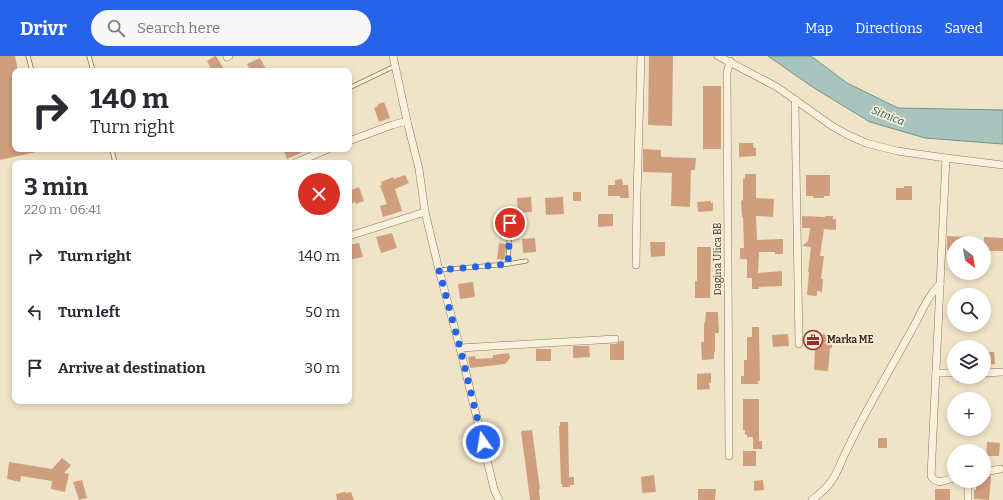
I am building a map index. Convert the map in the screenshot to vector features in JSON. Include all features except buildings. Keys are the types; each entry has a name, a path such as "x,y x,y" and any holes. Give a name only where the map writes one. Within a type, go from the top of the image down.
{"street":[{"path":"393,56 419,169 425,212 494,489 499,500"},
{"path":"636,265 641,56"},
{"path":"718,56 777,87 824,121 857,139 890,150 1003,165"},
{"name":"Dagina Ulica BB","path":"729,456 727,74 730,62"},
{"path":"796,100 799,344"},
{"path":"352,140 407,121"},
{"path":"302,160 321,152"},
{"path":"946,158 931,476 934,480 939,482 947,480"},
{"path":"352,235 425,212"},
{"path":"812,500 824,490 833,479 870,405 912,331 926,300 932,291 940,284"},
{"path":"460,348 615,339"},
{"path":"991,372 1003,372"},
{"path":"936,373 947,373"},
{"path":"991,471 1000,469"},
{"path":"968,488 968,500"}],"lane":[{"path":"28,56 31,68"},
{"path":"89,56 92,68"},
{"path":"352,87 396,66"},
{"path":"508,264 510,223"},
{"path":"439,270 526,261"}],"water":[{"name":"Sitnica","path":"768,56 811,56 847,83 898,108 1003,110 1003,144 925,138 870,122 814,88"}],"place":[{"name":"Marka ME","path":"813,340"}],"route":[{"path":"483,442 439,270 508,264 510,223"}]}
